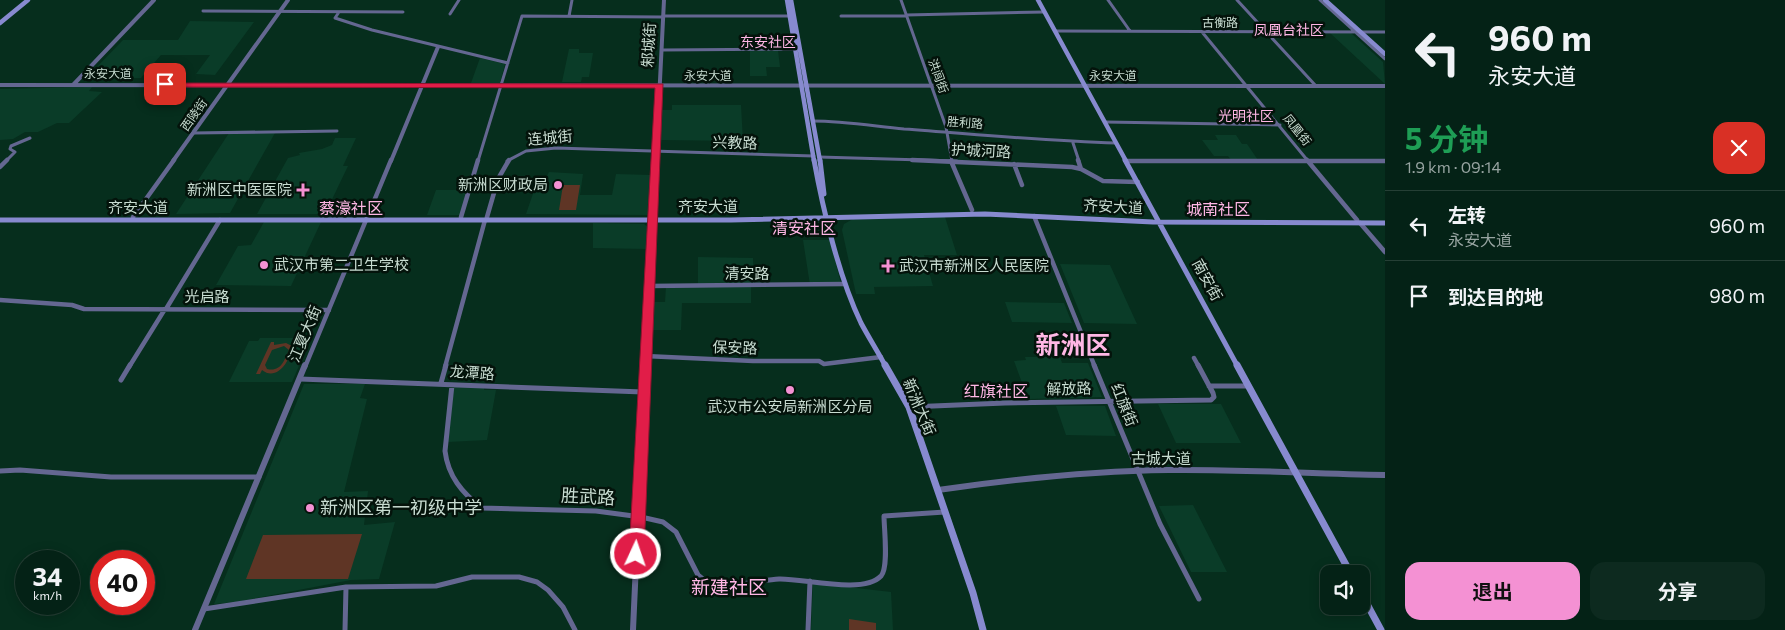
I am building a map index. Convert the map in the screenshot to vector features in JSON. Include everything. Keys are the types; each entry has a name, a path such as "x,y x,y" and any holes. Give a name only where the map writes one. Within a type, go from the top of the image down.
{"main road":[{"path":"0,23 28,0"},
{"name":"新洲大街","path":"787,0 813,121 818,183 824,198 845,284 861,322 909,407 973,593 983,630"},
{"name":"新洲大街","path":"791,0 816,157"},
{"name":"南安街","path":"1038,0 1346,565"},
{"path":"1327,0 1385,52"},
{"name":"齐安大道","path":"828,217 972,210 1158,220"},
{"name":"齐安大道","path":"0,219 133,217 653,218 973,214 1158,220 1385,221"},
{"name":"齐安大道","path":"0,219 486,218"},
{"path":"1370,610 1381,630"}],"street":[{"path":"73,84 154,0"},
{"name":"西陵街","path":"133,217 288,0"},
{"path":"450,14 459,0"},
{"path":"569,16 572,0"},
{"name":"邾城街","path":"633,630 643,392 664,0"},
{"name":"洪闾街","path":"901,0 947,132 951,161 972,210"},
{"path":"1108,0 1130,31"},
{"path":"1237,0 1264,32 1316,86"},
{"path":"1320,0 1361,32 1385,59"},
{"path":"202,10 403,12"},
{"path":"339,12 335,18 438,47 508,63"},
{"path":"841,16 1044,12"},
{"path":"461,217 522,16 790,16"},
{"name":"古衡路","path":"1055,31 1385,32"},
{"name":"凤凰街","path":"1202,32 1249,86 1385,252"},
{"name":"江夏大街","path":"195,630 438,47"},
{"path":"662,50 796,49"},
{"name":"永安大道","path":"0,85 1385,86"},
{"name":"胜利路","path":"813,121 1073,142 1116,143"},
{"path":"1105,122 1280,125"},
{"path":"193,133 337,131"},
{"path":"0,168 15,152 10,149 11,146 30,138"},
{"path":"1073,142 1081,169"},
{"name":"连城街","path":"441,383 486,218 503,165 508,159 518,154 563,148 656,152"},
{"name":"兴教路","path":"656,152 816,157"},
{"name":"护城河路","path":"816,157 951,161 1081,169 1103,181 1138,182"},
{"path":"1126,161 1385,161"},
{"path":"1014,164 1022,185"},
{"name":"红旗街","path":"1034,216 1137,471 1160,524 1199,599"},
{"path":"121,380 220,220"},
{"name":"清安路","path":"649,286 845,284"},
{"name":"光启路","path":"0,300 72,305 84,309 329,310"},
{"name":"保安路","path":"645,356 753,361 819,361 824,364 881,357"},
{"path":"1194,358 1209,386 1248,386"},
{"name":"龙潭路","path":"300,379 643,392"},
{"name":"胜武路","path":"452,385 445,451 447,466 458,485 482,508 585,511 638,516 666,522 671,526 698,575 705,581 740,584 782,579 850,585 875,581 882,575 885,568 884,516 945,512"},
{"name":"解放路","path":"909,407 1207,400 1214,397 1209,386"},
{"path":"0,471 20,470 111,477 259,477"},
{"name":"古城大道","path":"938,490 1024,478 1137,471 1170,470 1385,475"},
{"path":"204,609 346,587 436,586 478,576 528,579 543,586 552,594 575,630"},
{"path":"808,630 810,581"},
{"path":"345,630 346,587"}],"shaded area":[{"path":"190,21 254,22 215,75 196,74 210,55 161,55 141,78 94,78 91,76 92,72 123,40 178,40"},
{"path":"1330,33 1351,33 1383,62 1385,84"},
{"path":"569,49 579,49 579,53 593,53 589,77 582,77 581,82 562,82"},
{"path":"750,50 778,50 780,67 766,67 767,76 750,76"},
{"path":"480,58 505,64 500,83 471,83"},
{"path":"92,87 89,91 102,92 69,123 57,123 38,132 25,132 13,139 0,140 0,89"},
{"path":"672,105 741,105 743,141 660,140 662,110 672,110"},
{"path":"229,133 275,133 230,213 176,214"},
{"path":"1215,135 1236,135 1242,144 1247,144 1258,160 1231,160 1228,156 1214,156 1202,140 1218,140"},
{"name":"新洲区中医医院","path":"335,138 356,138 343,166 348,166 325,214 257,214 288,158 300,155 299,153 322,149 332,145"},
{"path":"549,172 583,174 580,195 612,195 616,174 651,175 649,215 526,214 539,176 547,176"},
{"path":"563,185 580,185 576,210 559,210"},
{"path":"436,190 468,190 460,215 427,215"},
{"name":"武汉市新洲区人民医院","path":"945,217 957,255 924,255 933,286 874,287 875,294 856,294 842,230 844,224 853,219"},
{"name":"武汉市第二卫生学校","path":"264,222 321,222 291,286 216,285 238,246 251,245"},
{"path":"593,223 644,224 648,227 647,249 593,248"},
{"path":"803,240 830,240 841,284 810,285"},
{"path":"698,257 753,258 754,284 698,284"},
{"path":"1060,264 1110,265 1137,324 1084,323"},
{"path":"666,286 751,286 751,303 682,303 681,330 653,330 654,302 665,302"},
{"path":"1005,302 1064,303 1072,323 1012,322"},
{"path":"260,338 311,338 292,382 229,382 249,341 258,341"},
{"path":"271,342 274,342 274,345 286,343 292,346 289,357 282,368 273,373 262,370 260,374 256,374","holes":["284,346 289,350 284,362 279,367 267,369 265,365 272,350"]},
{"path":"1025,357 1060,357 1062,363 1088,363 1102,397 1028,399 1014,361 1026,360"},
{"name":"新洲区第一初级中学","path":"304,384 365,384 360,398 367,399 344,492 368,491 364,525 395,522 379,579 351,580 236,602 214,604"},
{"path":"454,387 484,387 484,390 496,390 487,440 448,442"},
{"path":"1158,404 1221,404 1241,443 1176,443"},
{"path":"1056,406 1105,406 1116,436 1066,435"},
{"path":"1193,505 1227,572 1191,572 1159,506"},
{"path":"362,534 348,579 246,579 263,535"},
{"path":"813,583 891,592 893,630 811,630"},
{"path":"849,619 876,623 876,630 849,630"}],"place":[{"name":"新洲区财政局","path":"558,185"},
{"name":"新洲区中医医院","path":"303,190"},
{"name":"武汉市第二卫生学校","path":"264,265"},
{"name":"武汉市新洲区人民医院","path":"888,266"},
{"name":"武汉市公安局新洲区分局","path":"790,390"},
{"name":"新洲区第一初级中学","path":"310,508"}],"district":[{"name":"凤凰台社区","path":"1289,30"},
{"name":"东安社区","path":"768,42"},
{"name":"光明社区","path":"1246,116"},
{"name":"蔡濠社区","path":"351,208"},
{"name":"城南社区","path":"1218,209"},
{"name":"清安社区","path":"804,228"},
{"name":"新洲区","path":"1073,345"},
{"name":"红旗社区","path":"996,391"},
{"name":"新建社区","path":"729,587"}],"route":[{"path":"165,84 660,85 636,554"}]}
